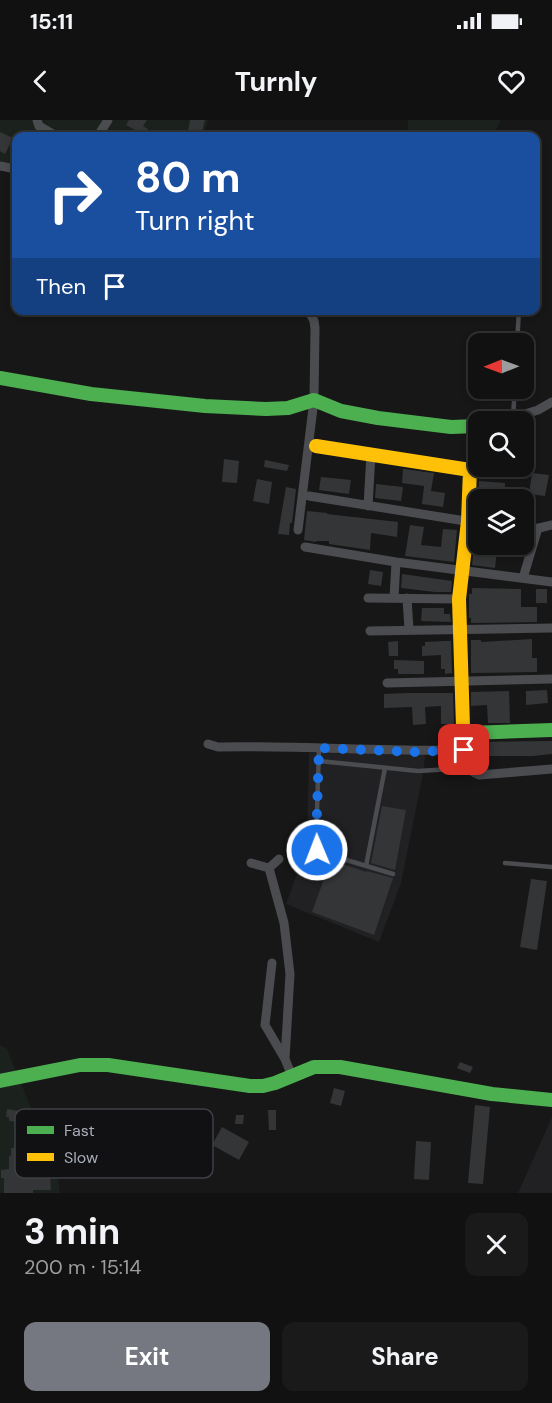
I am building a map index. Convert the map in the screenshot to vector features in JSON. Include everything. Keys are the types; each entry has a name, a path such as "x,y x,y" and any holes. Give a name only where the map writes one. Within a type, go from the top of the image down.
{"street":[{"path":"37,120 39,126 49,132"},
{"path":"298,530 314,400 315,328 311,315"},
{"path":"0,378 91,394 205,406 288,408 314,400 341,411 378,418 451,427 468,426"},
{"path":"534,411 552,402"},
{"path":"316,446 468,470"},
{"path":"368,506 371,454"},
{"path":"309,496 468,521"},
{"path":"534,528 552,525"},
{"path":"523,578 538,528"},
{"path":"468,544 459,599 463,727 470,733 552,730"},
{"path":"305,548 552,582"},
{"path":"394,598 396,562"},
{"path":"368,598 459,599"},
{"path":"407,598 409,630"},
{"path":"370,631 552,628"},
{"path":"387,682 552,679"},
{"path":"208,744 218,747 414,752 464,750 469,768 479,775 552,769"},
{"path":"268,868 279,859"},
{"path":"251,863 268,868"},
{"path":"268,868 284,923 290,974 285,1059"},
{"path":"272,963 265,1025 292,1076"},
{"path":"0,1081 80,1065 108,1065 263,1086 314,1067 327,1066 492,1094 552,1100"}],"lane":[{"path":"518,333 519,315"},
{"path":"319,748 317,850 393,874"},
{"path":"319,761 418,771 469,768"},
{"path":"366,866 385,768"},
{"path":"505,863 552,867"}],"shaded area":[{"path":"0,120 208,120 205,132 12,132 12,173 0,170"},
{"path":"408,120 501,120 495,132 407,132"},
{"path":"309,753 425,754 401,883 379,942 286,904 307,847"},
{"path":"0,1045 7,1049 32,1109 15,1109 15,1178 58,1178 60,1193 0,1193"},
{"path":"552,1117 552,1193 518,1193"}],"building":[{"path":"129,120 147,120 143,126 148,129 146,132 139,132 126,125"},
{"path":"190,120 205,120 202,132 188,132"},
{"path":"0,132 12,138 12,140 5,154 0,151"},
{"path":"224,459 239,461 237,483 222,482"},
{"path":"265,460 289,465 287,471 264,467"},
{"path":"403,469 434,473 431,491 445,493 443,507 422,504 424,486 402,483"},
{"path":"534,473 549,475 545,496 534,495 534,489 530,489"},
{"path":"321,477 351,480 349,494 319,490"},
{"path":"257,479 272,482 269,504 253,501"},
{"path":"479,481 505,483 505,489 479,489"},
{"path":"376,484 403,487 401,501 375,498"},
{"path":"286,487 296,489 289,535 278,534"},
{"path":"307,511 398,522 397,537 371,533 370,550 329,544 329,541 304,540"},
{"path":"410,525 424,527 421,545 441,547 443,529 457,530 454,562 405,556"},
{"path":"473,555 497,555 495,568 472,565"},
{"path":"370,570 383,572 381,586 368,584"},
{"path":"402,574 452,581 451,592 401,588"},
{"path":"472,588 521,589 521,607 537,607 537,622 471,623 469,594 472,594"},
{"path":"536,589 547,589 547,603 536,603"},
{"path":"422,608 444,608 444,614 450,614 451,622 421,621"},
{"path":"532,639 532,658 537,658 537,672 471,673 471,640 481,640 481,642"},
{"path":"398,641 398,656 389,656 388,642"},
{"path":"451,641 452,673 445,674 445,669 441,669 441,655 422,656 422,646 425,646 425,642"},
{"path":"394,660 424,661 424,674 398,674 398,669 394,669"},
{"path":"547,690 548,703 526,705 526,691"},
{"path":"509,691 510,723 488,723 487,705 471,706 471,692"},
{"path":"453,693 454,724 441,724 441,706 425,707 426,724 413,725 412,707 384,708 384,694"},
{"path":"552,741 552,754 533,756 472,756 469,745 469,742"},
{"path":"382,806 406,810 395,870 371,863"},
{"path":"331,860 393,878 374,935 312,912"},
{"path":"531,879 547,881 537,950 520,947"},
{"path":"460,1062 473,1067 470,1073 457,1068"},
{"path":"334,1088 345,1091 341,1106 330,1103"},
{"path":"475,1105 490,1107 483,1184 468,1183"},
{"path":"7,1109 15,1110 15,1122 9,1121 9,1117 6,1117"},
{"path":"268,1110 276,1110 276,1130 269,1130"},
{"path":"236,1115 244,1115 243,1124 235,1124"},
{"path":"222,1127 249,1142 239,1160 213,1146"},
{"path":"416,1141 431,1142 429,1180 414,1179"},
{"path":"11,1148 15,1148 15,1178 50,1178 51,1190 33,1190 33,1193 4,1193 4,1178 1,1178 1,1170 9,1169"}],"traffic: fast":[{"path":"0,378 91,394 205,406 288,408 314,400 341,411 378,418 451,427 468,426"},
{"path":"463,727 470,733 552,730"},
{"path":"0,1081 80,1065 108,1065 263,1086 314,1067 340,1067 492,1094 552,1100"}],"traffic: slow":[{"path":"316,446 470,470 468,521 459,599 463,727"}],"route":[{"path":"317,850 319,748 414,752 464,750"}]}
